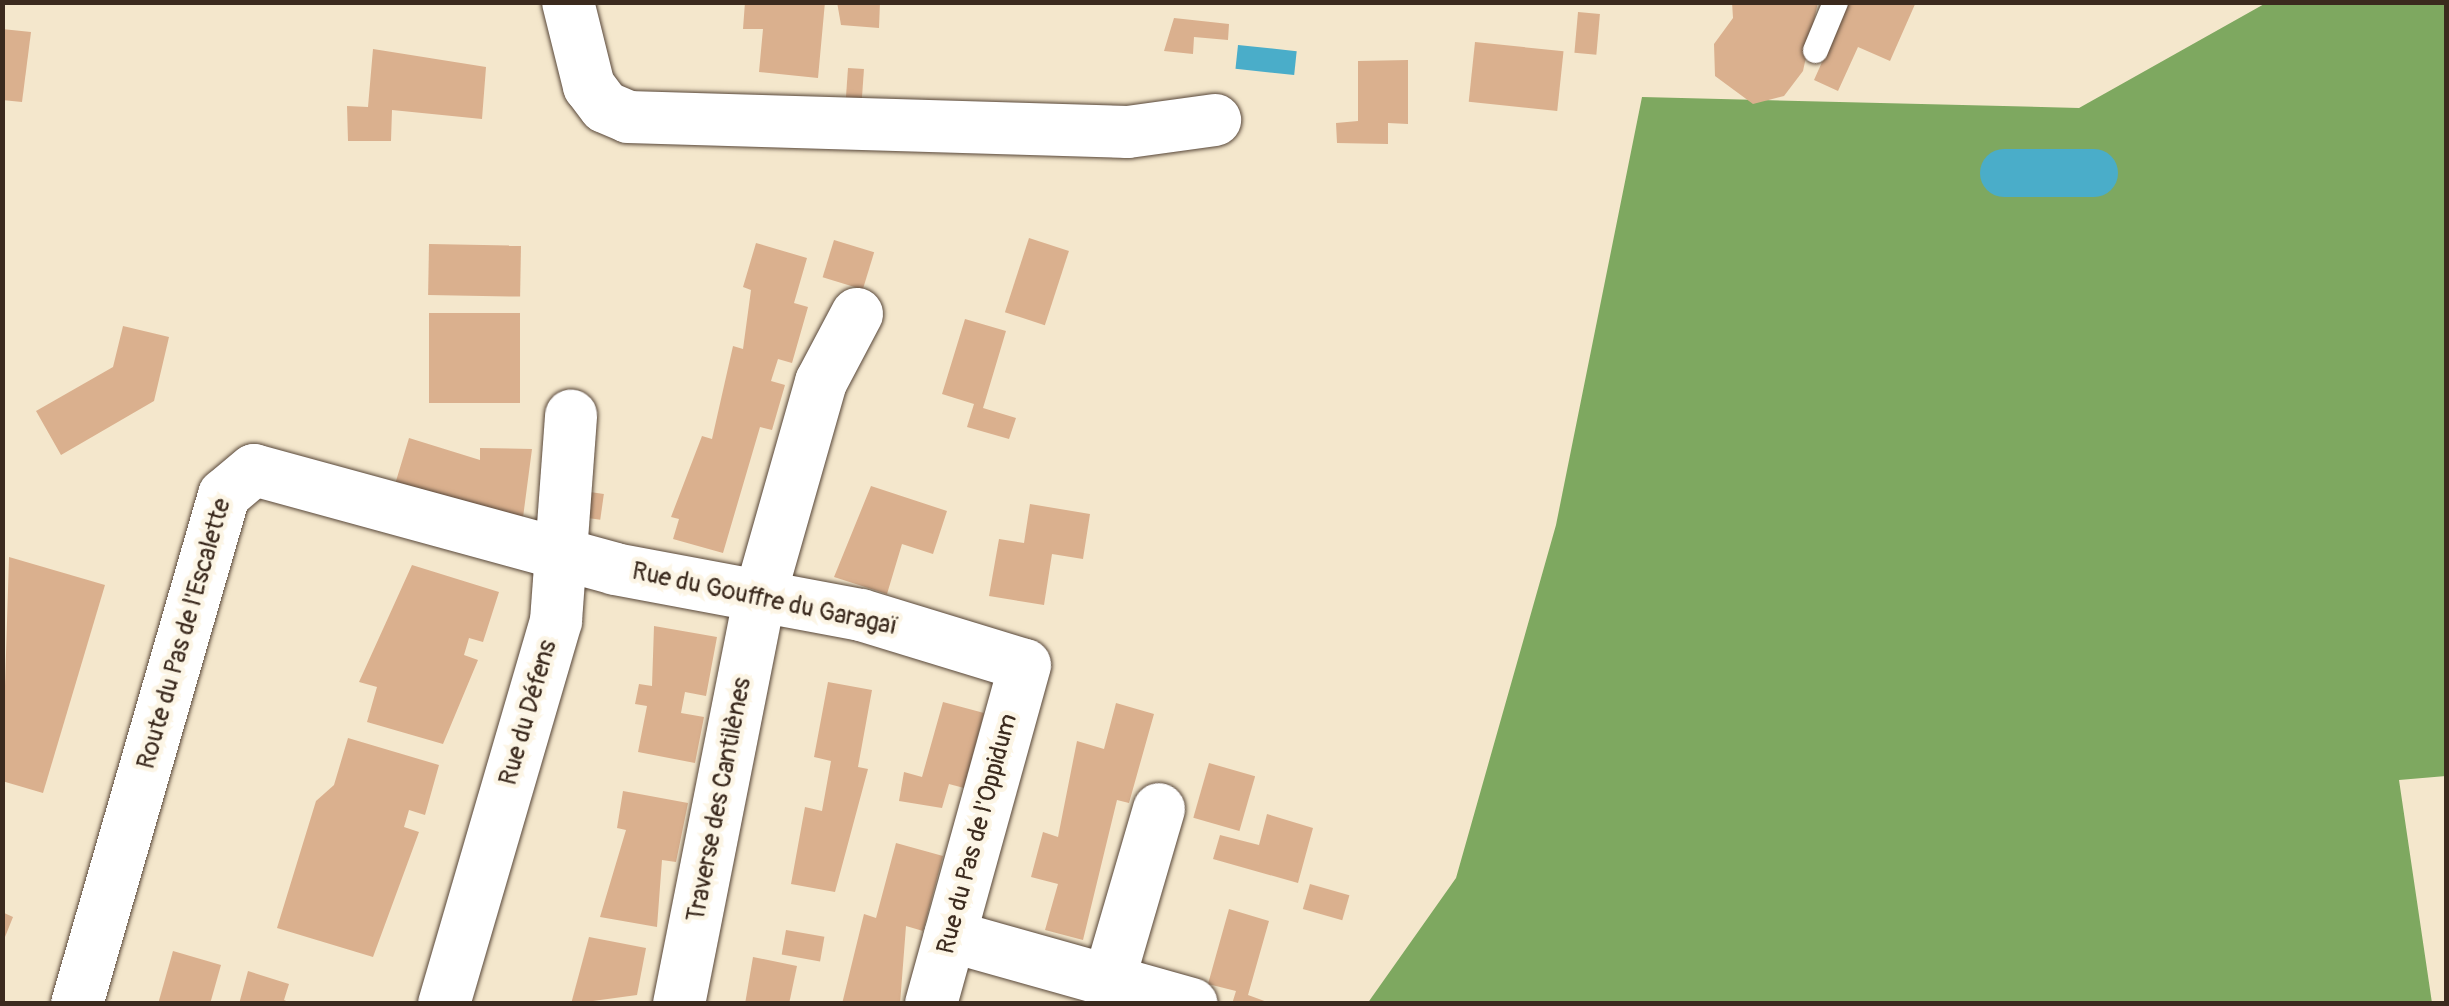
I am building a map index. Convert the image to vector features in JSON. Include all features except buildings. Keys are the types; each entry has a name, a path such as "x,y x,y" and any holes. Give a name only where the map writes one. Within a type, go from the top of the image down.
{"street":[{"path":"568,2 589,86 604,107 628,117 1128,132 1214,120"},
{"name":"Traverse des Cantilènes","path":"679,1004 760,596 821,382 857,314"},
{"name":"Rue du Défens","path":"444,1004 556,621 571,416"},
{"name":"Route du Pas de l'Escalette","path":"77,1004 224,495 240,473 268,470 562,553"},
{"name":"Rue du Gouffre du Garagaï","path":"562,553 760,596 1025,664"},
{"name":"Rue du Pas de l'Oppidum","path":"931,1004 1025,664"},
{"path":"1109,980 1159,809"},
{"path":"950,936 1192,1004"}],"lane":[{"path":"1815,50 1835,2"}],"green space":[{"path":"2266,3 2446,3 2446,776 2399,780 2432,1003 1367,1004 1456,878 1556,525 1642,97 2079,108"}],"water":[{"path":"1238,45 1297,51 1294,75 1235,69"}],"waterway":[{"path":"2004,173 2094,173"}]}
